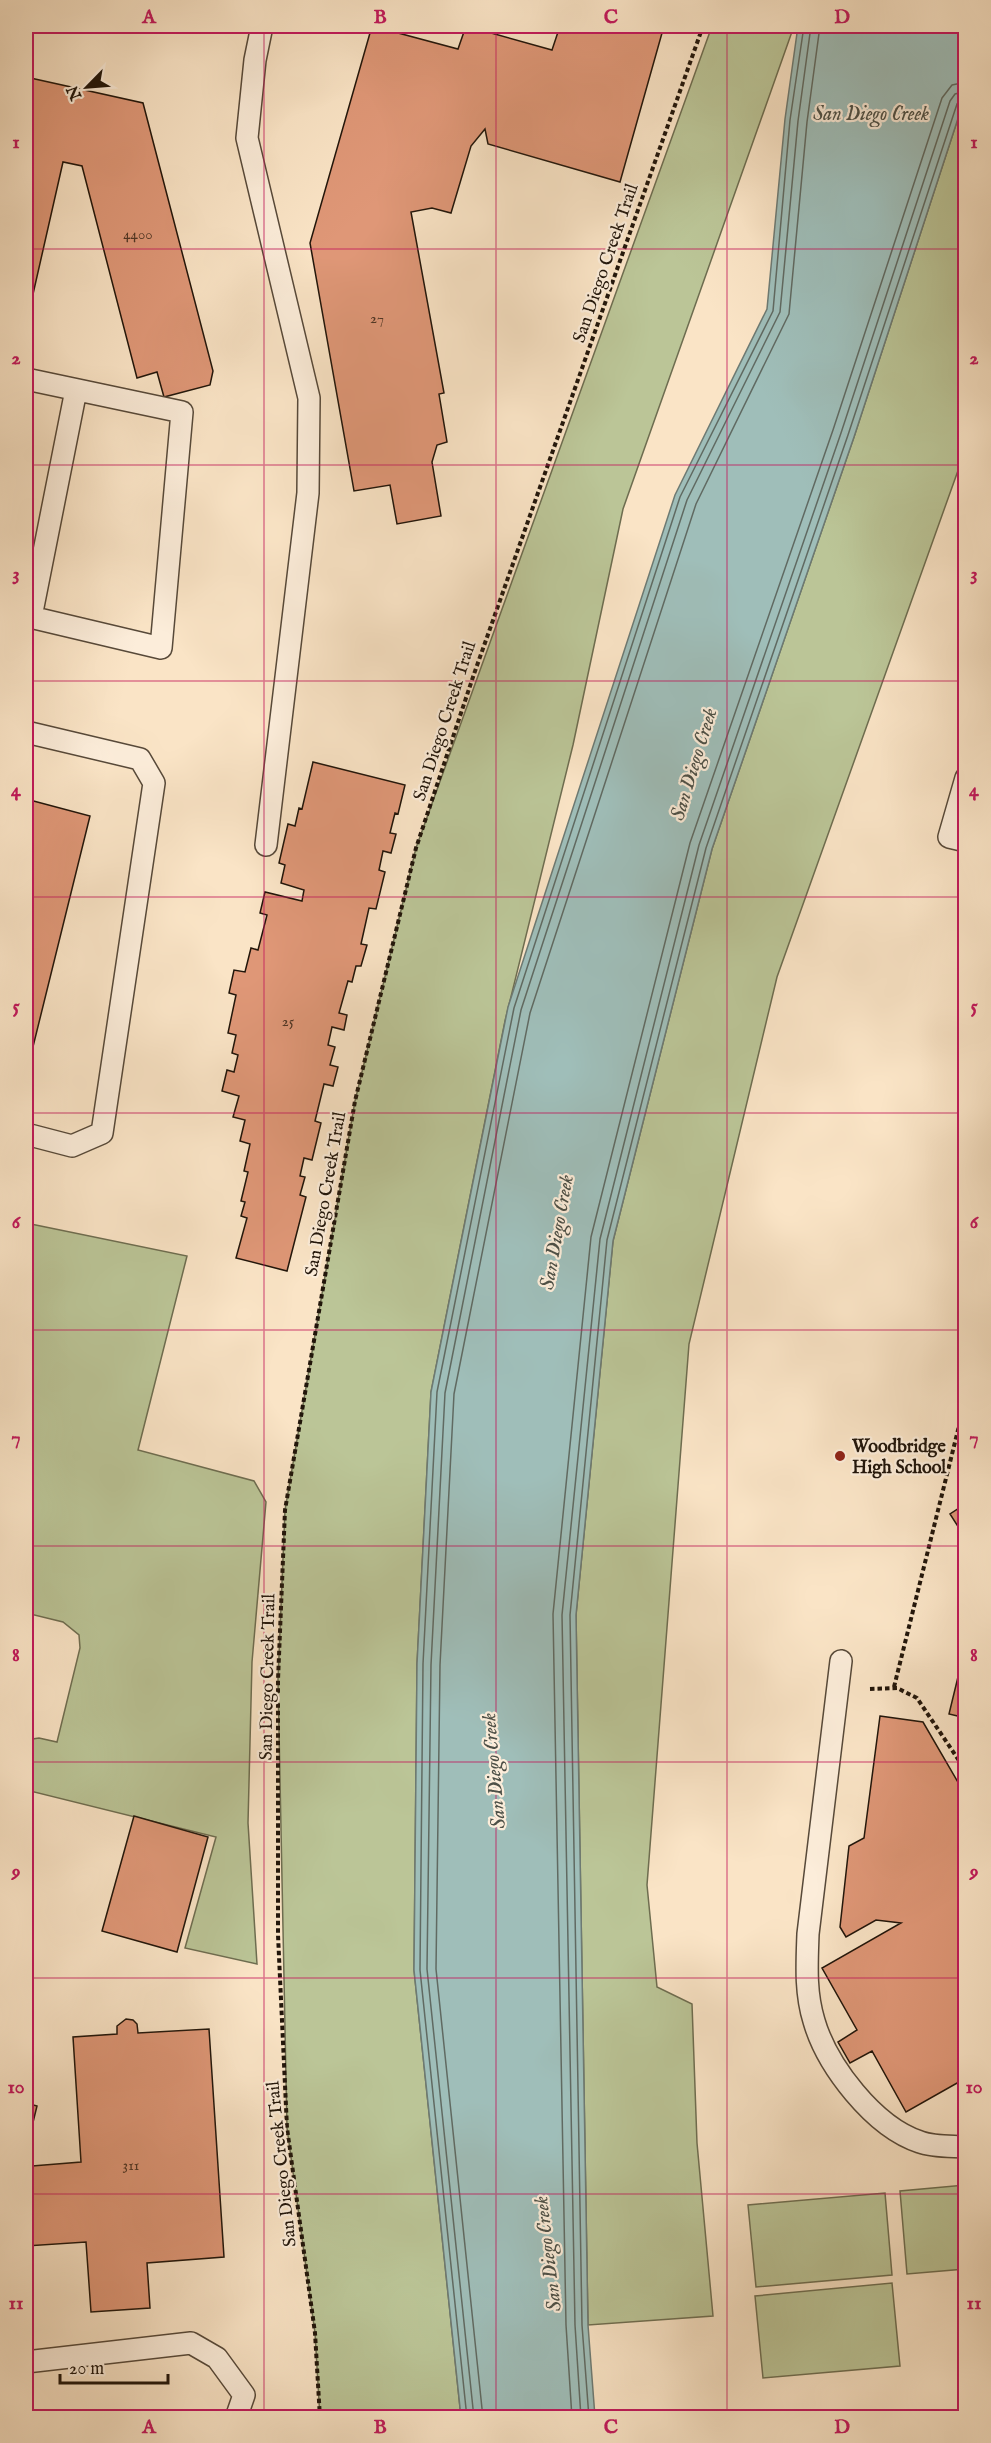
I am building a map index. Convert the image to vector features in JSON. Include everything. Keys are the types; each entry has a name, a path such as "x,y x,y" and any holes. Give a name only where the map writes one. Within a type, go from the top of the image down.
{"lane":[{"path":"262,26 255,60 247,138 309,398 308,493 266,845"},
{"path":"26,379 182,412 161,648 28,617 76,390"},
{"path":"26,732 140,759 154,783 102,1133 72,1146 26,1134"},
{"path":"966,778 950,837 966,841"},
{"path":"841,1661 808,1934 807,1979 814,2020 827,2051 850,2086 885,2124 920,2143 966,2147"},
{"path":"26,2362 191,2343 217,2358 244,2394 236,2418"}],"path":[{"name":"San Diego Creek Trail","path":"320,2418 315,2333 287,2128 278,1935 278,1680 285,1510 355,1101 416,848 474,674 703,26"},
{"path":"894,1687 966,1398"},
{"path":"870,1689 894,1687 917,1698 966,1771"}],"green space":[{"path":"712,26 794,26 623,509 573,745 505,1021 431,1392 417,1664 414,1970 461,2417 320,2418 315,2333 287,2128 278,1680 285,1510 355,1101 416,848"},
{"path":"965,97 965,451 777,977 689,1344 647,1885 657,1987 692,2004 697,2143 713,2316 588,2325 576,1615 613,1241 712,849 854,437"},
{"path":"26,1223 187,1256 138,1450 254,1481 266,1502 252,1662 248,1823 257,1964 185,1948 216,1837 26,1790 26,1740 39,1738 57,1742 80,1648 79,1635 63,1622 26,1613"},
{"path":"965,2185 965,2269 907,2274 900,2191"},
{"path":"885,2193 892,2275 756,2287 748,2205"},
{"path":"892,2283 900,2366 763,2378 755,2296"}],"water":[{"name":"San Diego Creek","path":"798,26 965,26 965,97 854,437 712,849 613,1241 576,1615 588,2325 595,2417 461,2417 414,1970 417,1664 431,1392 508,1007 675,495 767,309 785,119"}],"building":[{"path":"372,26 458,49 466,26 552,50 560,26 664,26 620,182 488,144 485,129 471,146 451,213 432,208 411,212 444,393 439,394 447,442 437,445 432,462 441,516 397,524 390,485 354,491 310,243"},
{"path":"26,77 143,103 213,371 210,385 164,397 157,372 137,378 82,166 63,162 31,303 26,301"},
{"path":"313,762 405,785 398,814 395,813 390,833 396,834 391,853 383,851 379,870 385,872 376,909 369,908 361,944 367,945 361,966 356,966 352,982 348,981 339,1013 347,1015 344,1030 332,1027 328,1045 335,1047 330,1065 338,1067 333,1086 324,1084 315,1121 321,1123 312,1160 304,1158 300,1176 305,1177 300,1195 306,1197 287,1271 236,1258 247,1218 241,1216 245,1202 241,1201 248,1172 244,1171 250,1144 240,1141 245,1120 233,1117 239,1096 222,1091 227,1070 234,1072 238,1055 232,1053 236,1035 228,1033 236,995 229,993 234,970 245,972 251,948 258,950 267,915 260,913 265,892 302,901 304,890 281,883 285,865 279,863 288,824 295,826 299,808 302,809"},
{"path":"26,799 90,816 26,1075"},
{"path":"966,1481 966,1539 950,1514 959,1508"},
{"path":"966,1644 966,1718 949,1714"},
{"path":"880,1716 923,1722 966,1796 966,2078 906,2112 872,2051 850,2063 838,2042 857,2030 822,1968 901,1923 876,1920 846,1937 840,1927 849,1846 864,1838"},
{"path":"134,1816 208,1837 177,1952 102,1931"},
{"path":"126,2019 133,2020 137,2024 138,2033 209,2029 224,2257 147,2263 150,2308 91,2312 86,2242 26,2246 26,2164 32,2166 81,2162 73,2037 117,2034 117,2026"},
{"path":"26,2103 37,2106 26,2151"}],"place":[{"name":"Woodbridge High School","path":"840,1456"}]}
